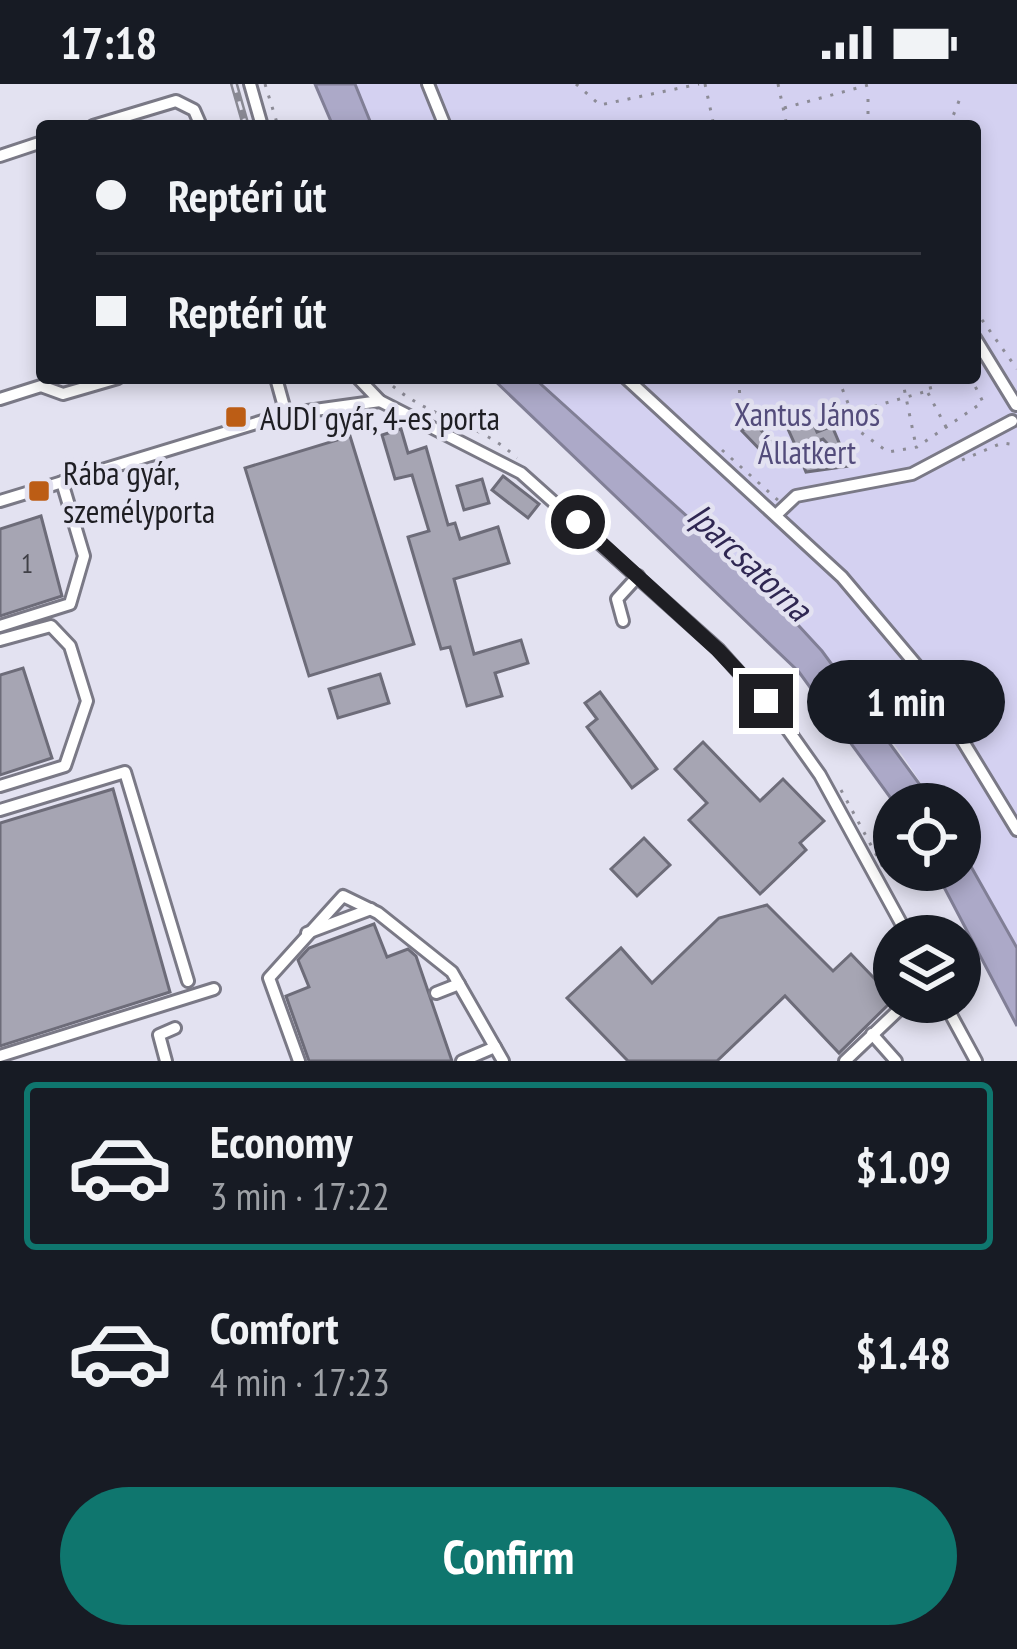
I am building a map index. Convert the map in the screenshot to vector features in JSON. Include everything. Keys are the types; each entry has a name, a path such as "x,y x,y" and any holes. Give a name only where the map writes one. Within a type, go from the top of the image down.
{"street":[{"path":"250,84 260,120"},
{"path":"428,84 443,120"},
{"path":"113,120 176,101 194,110 198,120"},
{"path":"0,156 36,144"},
{"path":"776,515 796,496 912,474 1015,425 1016,404 981,348"},
{"path":"0,399 41,386 63,394 97,384"},
{"path":"278,384 286,414"},
{"path":"364,384 380,400 521,472 718,650 782,720 820,776 896,915"},
{"path":"633,384 842,577 917,666 1017,830"},
{"path":"0,501 286,414 380,400"},
{"path":"0,626 70,604 84,556 62,482"},
{"path":"623,621 617,599 638,576"},
{"path":"0,640 51,626 63,634 88,701 64,766 0,786"},
{"path":"0,810 124,772 188,981"},
{"path":"299,1061 269,978 343,896 371,909 452,973 503,1061"},
{"path":"304,934 371,909"},
{"path":"436,993 459,984"},
{"path":"0,1056 214,989"},
{"path":"845,1061 884,1023"},
{"path":"955,1023 976,1061"},
{"path":"166,1061 159,1035 175,1028"},
{"path":"872,1034 896,1061"},
{"path":"463,1060 495,1047"}],"path":[{"path":"265,84 276,120"},
{"path":"575,84 600,105 702,84 712,120"},
{"path":"778,84 787,120"},
{"path":"784,108 870,86 868,120"},
{"path":"952,120 962,96"},
{"path":"981,318 1017,369"},
{"path":"739,384 740,404"},
{"path":"840,384 859,431 888,452 916,447 982,402 973,384"},
{"path":"903,384 916,447"},
{"path":"928,384 946,428"},
{"path":"849,413 927,391"}],"green space":[{"name":"Xantus János Állatkert","path":"355,84 1017,84 1017,948 981,884 981,783 920,783 893,742 800,630 541,384 981,384 981,120 370,120"}],"shaded area":[{"path":"315,84 355,84 370,120 330,120"},
{"name":"Iparcsatorna","path":"498,384 541,384 752,575 822,651 919,783 880,783 799,672"},
{"path":"981,884 1017,948 1017,1026 981,958 981,915 959,915 946,891 981,891"}],"building":[{"path":"812,420 817,432 832,426 849,466 806,472 801,460 840,457 823,439 797,449 788,429"},
{"path":"752,421 784,454 770,460 742,431"},
{"path":"401,429 408,453 426,447 448,525 455,523 460,539 498,527 509,563 454,579 474,654 521,640 528,663 495,673 502,696 467,706 450,647 441,649 408,537 429,531 412,475 395,479 382,435"},
{"path":"350,436 414,644 309,676 245,468"},
{"path":"503,476 539,504 528,518 492,490"},
{"path":"482,479 489,503 464,510 457,486"},
{"path":"41,516 62,596 0,616 0,529"},
{"path":"23,668 52,758 0,775 0,675"},
{"path":"380,674 389,703 338,718 329,689"},
{"path":"600,692 657,769 632,788 587,727 597,719 585,703"},
{"path":"703,742 760,801 783,779 824,821 800,843 806,850 760,894 689,820 707,803 675,769"},
{"path":"113,789 170,992 0,1046 0,823"},
{"path":"644,838 670,865 637,896 611,869"},
{"path":"767,905 833,971 851,954 873,977 873,1020 839,1053 785,996 717,1061 628,1061 567,998 621,948 652,983 719,918"},
{"path":"374,924 387,957 408,949 416,956 452,1061 309,1061 286,996 309,987 298,960 309,948"}],"railway":[{"path":"234,84 244,120"}],"place":[{"name":"AUDI gyár, 4-es porta","path":"236,417"},
{"name":"Rába gyár, személyporta","path":"39,491"}],"route":[{"path":"578,522 718,650 766,701"}]}
